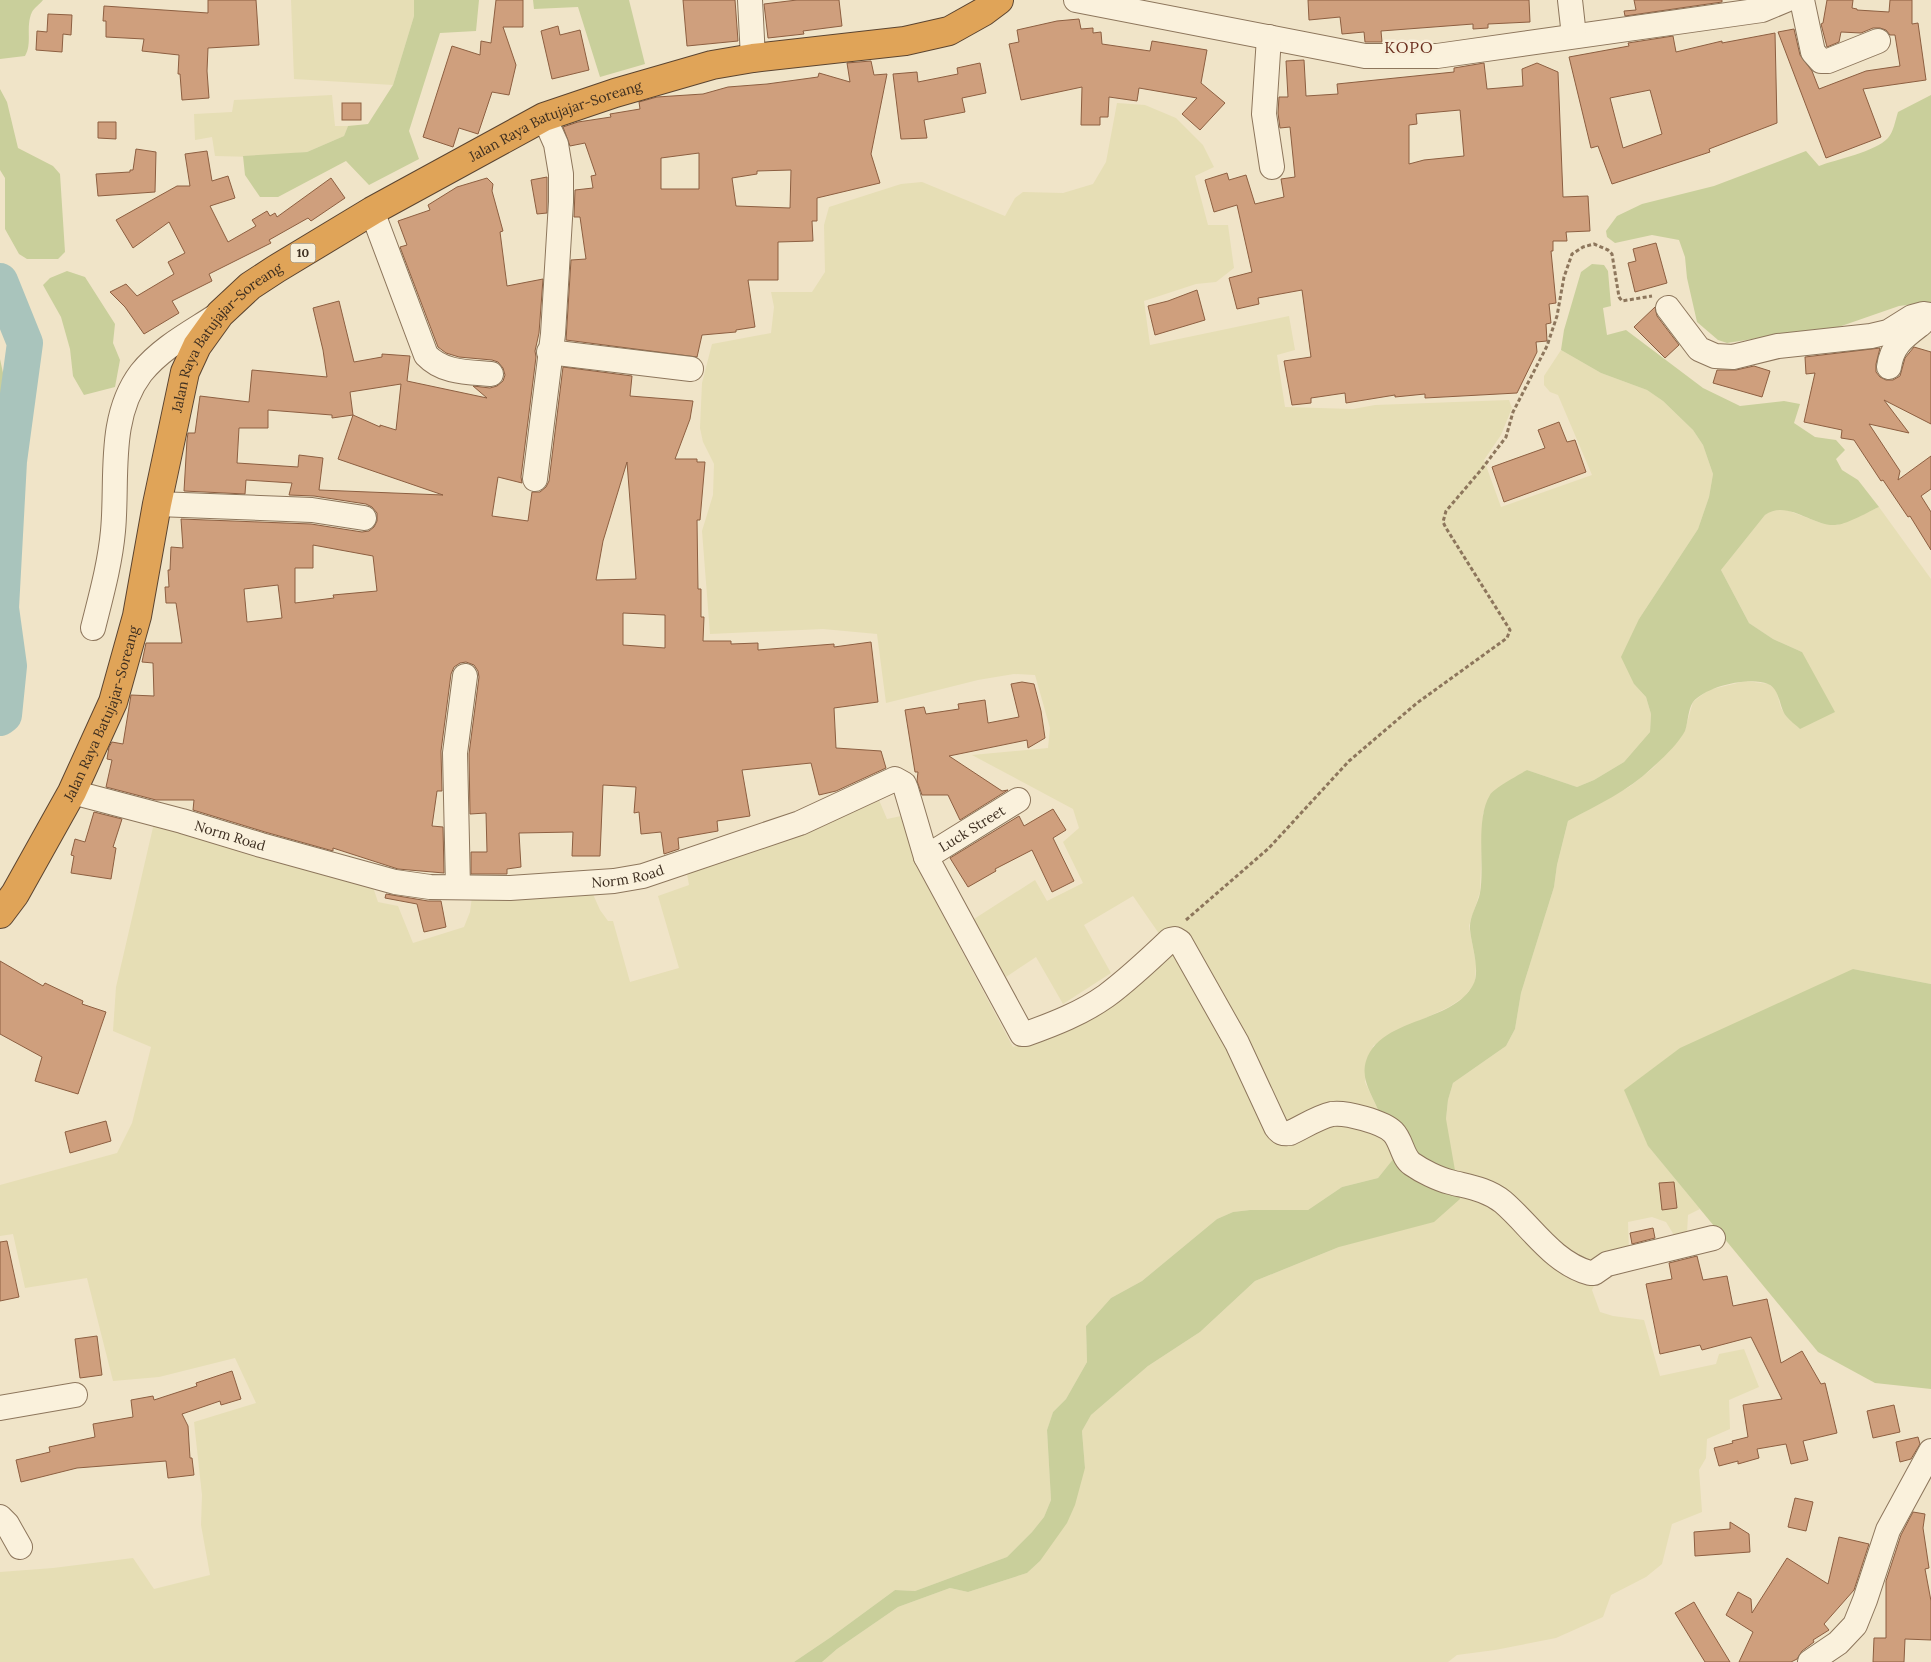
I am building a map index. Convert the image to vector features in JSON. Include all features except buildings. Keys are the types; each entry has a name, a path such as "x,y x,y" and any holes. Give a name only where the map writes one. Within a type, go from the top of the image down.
{"highway":[{"name":"Jalan Raya Batujajar-Soreang","path":"0,914 15,894 72,792 113,702 137,616 157,504 185,372 197,346 220,314 250,286 372,211 544,117 615,93 712,65 753,58 905,41 949,31 983,12 998,0"}],"street":[{"path":"750,0 753,58"},
{"path":"1076,0 1365,56 1389,57 1437,56 1762,10 1786,0"},
{"path":"1570,0 1574,36"},
{"path":"1802,0 1814,52 1821,61 1828,61 1878,41"},
{"path":"1269,37 1264,114 1272,168"},
{"path":"535,479 549,352 553,334 562,174 556,144 544,117"},
{"path":"372,211 426,354 434,363 445,368 491,374"},
{"path":"1668,308 1699,350 1715,356 1733,357 1778,346 1871,336 1888,332 1912,317 1923,314 1931,316"},
{"path":"93,628 106,575 113,532 115,448 126,400 140,374 158,354 220,314"},
{"path":"1889,367 1894,348 1931,316"},
{"path":"549,352 691,369"},
{"path":"157,504 312,510 364,518"},
{"path":"458,887 455,753 465,676"},
{"name":"Norm Road","path":"72,792 182,821 377,878 412,886 510,888 614,881 643,876 800,823 895,779 904,784 906,789 926,857 1019,1031 1026,1034 1061,1021 1104,997 1135,974 1173,939"},
{"name":"Luck Street","path":"926,857 1018,800"},
{"path":"1173,939 1180,942 1237,1043 1280,1132 1284,1134 1290,1132 1331,1114 1343,1114 1382,1126 1394,1132 1407,1158 1414,1165 1450,1182 1468,1185 1489,1193 1503,1202 1537,1238 1564,1260 1587,1273 1594,1273 1607,1264 1714,1238"},
{"path":"0,1408 76,1395"},
{"path":"1810,1662 1838,1644 1854,1626 1865,1600 1888,1530 1931,1451"},
{"path":"0,1516 7,1524 20,1547"}],"path":[{"path":"1173,939 1173,932 1269,848 1349,761 1417,703 1510,634 1510,630 1446,528 1444,517 1446,511 1481,470 1506,436 1513,412 1547,346 1557,316 1564,277 1572,254 1583,247 1594,244 1608,250 1612,254 1618,297 1622,301 1652,296 1660,299 1668,308"}],"shaded area":[{"path":"291,0 414,0 414,16 393,85 294,79"},
{"path":"332,95 335,126 348,126 344,136 307,152 254,157 215,156 212,137 195,140 194,114 232,112 234,100"},
{"path":"1117,103 1145,105 1176,118 1203,145 1214,167 1195,176 1208,225 1228,225 1234,268 1216,282 1196,284 1144,301 1150,345 1289,316 1295,350 1277,355 1285,407 1353,409 1375,405 1509,400 1512,408 1501,435 1484,460 1501,507 1592,475 1558,395 1550,392 1544,385 1544,376 1561,350 1601,373 1647,390 1663,401 1693,430 1703,445 1713,474 1709,497 1698,529 1639,619 1634,684 1646,697 1651,714 1650,732 1624,762 1594,780 1577,787 1527,770 1483,813 1480,892 1469,926 1476,964 1475,983 1464,997 1449,1007 1387,1036 1373,1046 1365,1082 1379,1112 1394,1158 1378,1178 1342,1187 1308,1210 1250,1210 1233,1212 1217,1219 1142,1281 1111,1298 1086,1326 1087,1362 1066,1399 1053,1412 1047,1430 1051,1500 1044,1517 1032,1532 1007,1557 915,1591 895,1590 794,1662 0,1662 0,1572 53,1568 133,1558 154,1589 210,1575 201,1525 202,1495 194,1422 256,1403 235,1358 159,1377 113,1381 87,1278 25,1288 13,1234 0,1236 0,1185 117,1153 132,1123 151,1047 113,1031 116,987 154,823 373,887 378,902 398,906 413,943 464,927 470,912 472,897 592,892 600,910 608,921 613,921 630,982 679,968 658,896 689,885 686,868 798,831 879,800 887,819 906,815 917,867 1013,1047 1057,1032 1171,951 1133,896 1084,925 1111,973 1063,1004 1036,957 1006,977 974,919 1035,880 1047,901 1083,883 1063,842 1079,828 1073,809 972,755 1048,748 1050,728 1035,675 1014,674 978,680 886,703 877,634 823,629 710,634 702,531 713,495 714,464 703,442 700,428 702,383 712,344 771,333 774,307 771,292 812,292 825,272 824,225 829,207 901,184 922,182 1005,216 1015,198 1023,192 1063,193 1093,184 1106,162"},
{"path":"1879,507 1931,579 1931,984 1853,969 1648,1146 1700,1209 1688,1215 1687,1233 1674,1235 1666,1222 1652,1217 1628,1222 1629,1251 1608,1258 1592,1290 1600,1312 1613,1316 1644,1320 1660,1376 1716,1364 1719,1354 1744,1349 1759,1387 1729,1400 1730,1429 1707,1439 1706,1458 1699,1470 1702,1512 1672,1524 1662,1564 1646,1577 1611,1595 1603,1617 1556,1638 1495,1650 1457,1655 1448,1662 822,1662 837,1649 898,1607 950,1588 968,1592 1027,1573 1040,1561 1085,1468 1082,1431 1091,1415 1148,1366 1200,1332 1255,1281 1339,1247 1446,1119 1448,1100 1453,1083 1506,1046 1515,1029 1521,993 1554,887 1557,865 1568,821 1629,787 1653,768 1685,730 1693,702 1708,690 1746,681 1769,684 1776,690 1781,708 1786,716 1800,729 1802,652 1773,639 1749,623 1721,570 1765,515 1772,510 1784,509 1821,523 1837,525"}],"green space":[{"path":"0,0 43,0 33,10 30,18 28,46 25,56 0,59"},
{"path":"414,0 479,0 476,31 440,33 409,131 419,159 369,185 346,161 278,197 260,197 245,175 243,156 307,152 344,136 348,126 368,124 393,85 414,16"},
{"path":"533,0 629,0 645,64 600,77 578,7 534,9"},
{"path":"0,89 7,102 18,148 53,166 60,174 65,252 58,259 27,259 19,254 5,229 5,178 0,170"},
{"path":"1931,95 1931,302 1899,306 1827,331 1817,329 1727,343 1718,340 1697,322 1687,278 1685,257 1679,240 1652,235 1615,243 1607,237 1606,231 1617,216 1642,204 1714,186 1806,151 1819,166 1874,147 1888,138 1898,112"},
{"path":"1592,264 1604,265 1608,271 1611,306 1603,308 1607,335 1626,330 1703,388 1740,406 1784,401 1800,404 1794,423 1815,437 1836,440 1845,450 1836,459 1842,470 1858,480 1879,507 1851,521 1835,525 1817,522 1791,511 1773,511 1765,515 1721,570 1749,623 1773,639 1802,652 1835,712 1800,729 1786,716 1775,690 1768,684 1751,681 1740,682 1708,691 1693,702 1682,736 1670,751 1652,768 1623,791 1568,821 1557,865 1554,887 1521,993 1515,1029 1506,1046 1453,1083 1448,1100 1446,1119 1460,1199 1434,1222 1339,1247 1255,1281 1200,1332 1148,1366 1091,1415 1082,1431 1085,1468 1075,1505 1067,1523 1040,1561 1027,1573 968,1592 950,1588 898,1607 837,1649 822,1662 794,1662 895,1590 915,1591 1007,1557 1032,1532 1044,1517 1051,1500 1047,1430 1053,1412 1066,1399 1087,1362 1086,1326 1111,1298 1142,1281 1217,1219 1233,1212 1250,1210 1308,1210 1342,1187 1378,1178 1394,1158 1380,1115 1368,1089 1365,1075 1366,1061 1374,1047 1386,1036 1449,1007 1463,998 1473,985 1476,965 1470,924 1480,893 1483,817 1485,805 1490,795 1527,770 1577,787 1594,780 1624,762 1650,732 1651,714 1646,697 1634,684 1621,657 1639,619 1698,529 1709,497 1713,474 1703,445 1693,430 1663,401 1647,390 1601,373 1561,350 1564,330 1581,272"},
{"path":"67,271 85,277 115,324 113,343 120,360 115,387 84,395 73,376 70,349 61,317 43,285 50,278"},
{"path":"0,359 5,382 0,410"},
{"path":"1853,969 1931,984 1931,1389 1875,1383 1818,1352 1648,1146 1624,1090 1680,1048"}],"waterway":[{"path":"0,281 25,343 9,461 1,608 9,666 4,715 0,718"}],"district":[{"name":"KOPO","path":"1409,47"}]}
